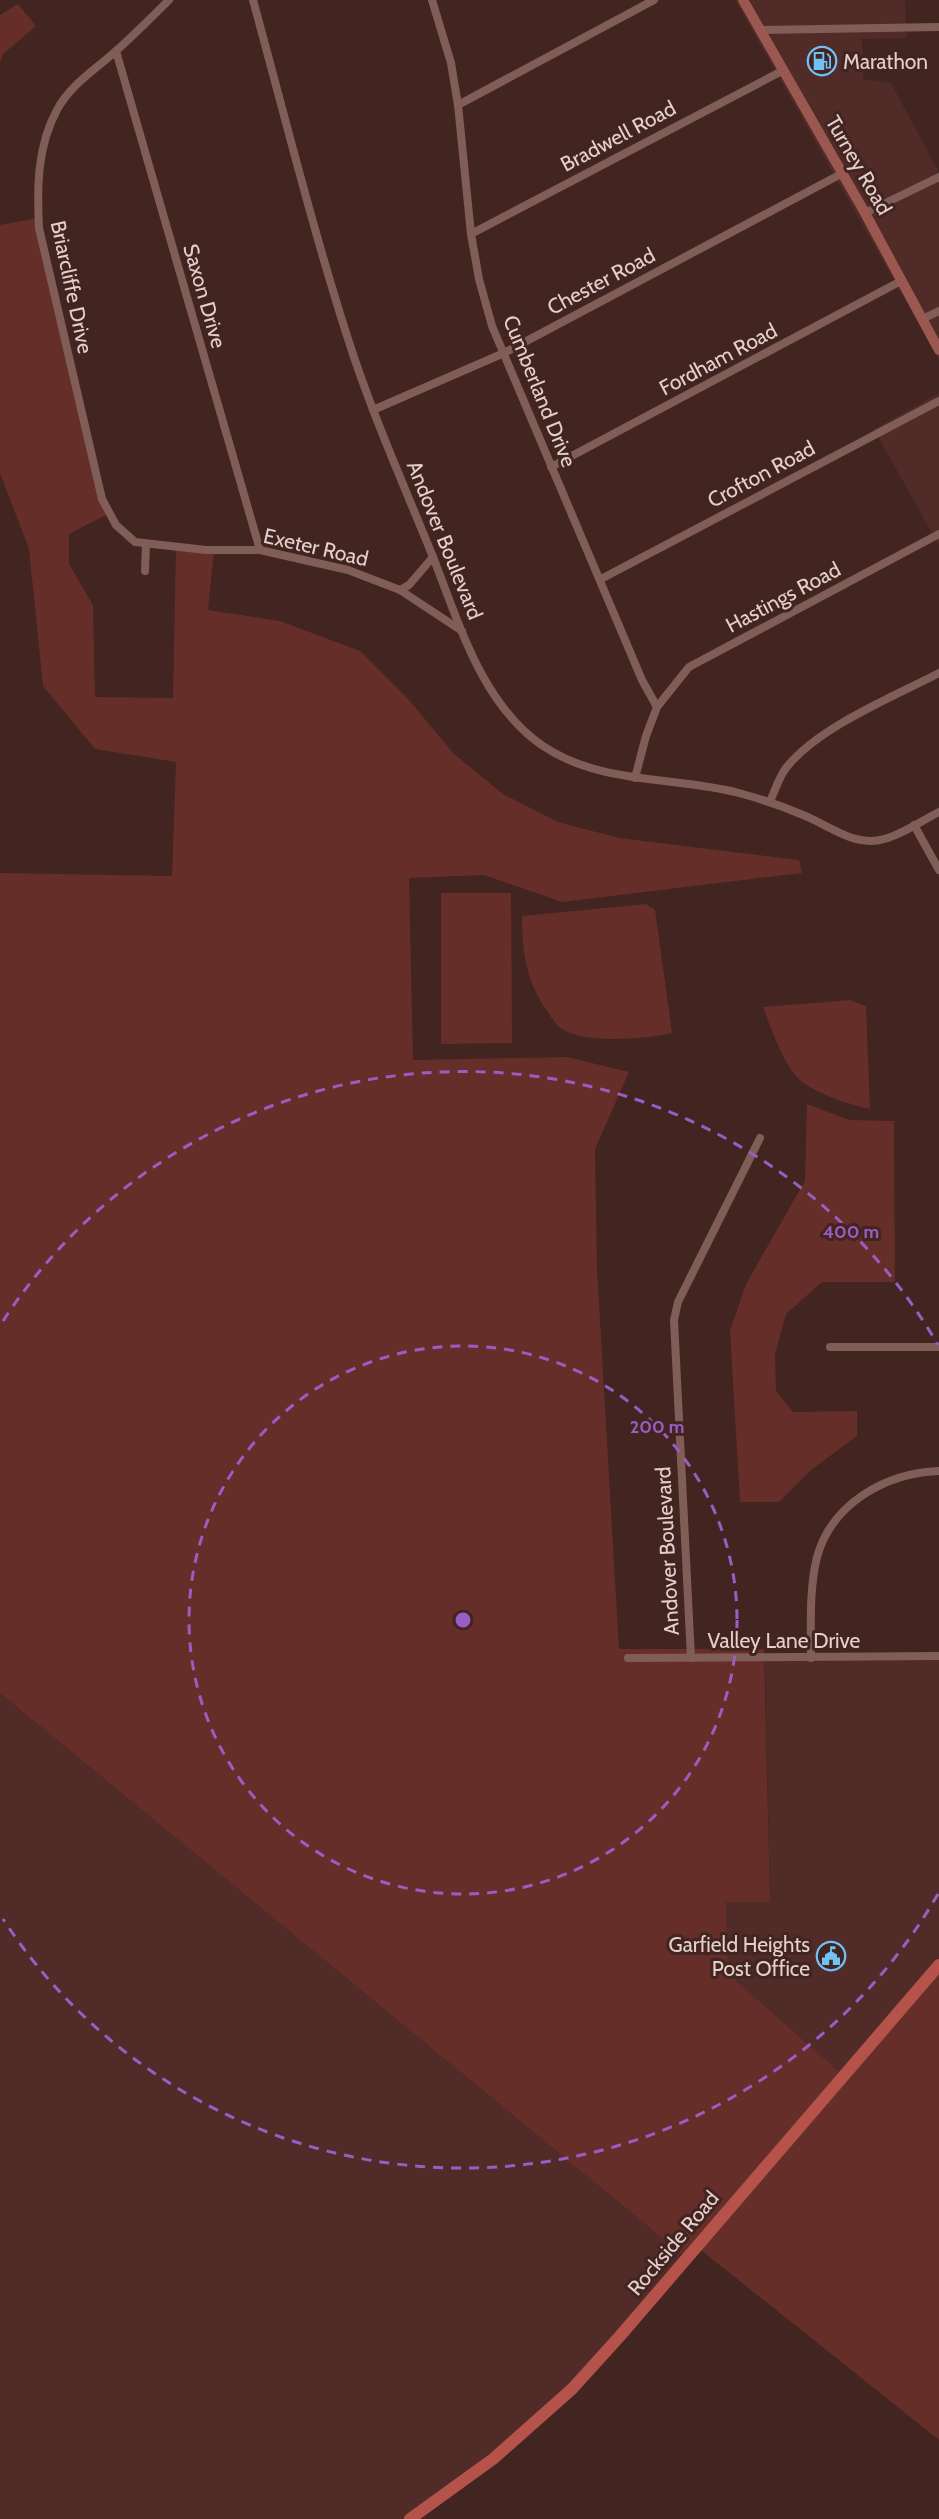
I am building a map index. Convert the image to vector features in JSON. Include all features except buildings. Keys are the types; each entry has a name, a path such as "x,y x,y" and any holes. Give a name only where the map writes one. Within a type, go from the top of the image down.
{"main road":[{"name":"Turney Road","path":"743,0 865,213 939,350"},
{"name":"Rockside Road","path":"410,2519 492,2459 572,2389 939,1965"}],"street":[{"name":"Briarcliffe Drive","path":"146,544 135,542 116,525 102,499 39,228 37,183 43,149 57,110 76,85 170,0"},
{"name":"Andover Boulevard","path":"253,0 348,338 373,410 484,680 512,721 544,746 579,766 635,778 725,790 770,801 814,819 844,836 868,842 883,840 914,825"},
{"name":"Cumberland Drive","path":"432,0 451,63 478,279 492,326 642,680 657,707"},
{"path":"458,105 654,0"},
{"path":"759,30 939,27"},
{"name":"Saxon Drive","path":"116,51 260,550"},
{"name":"Bradwell Road","path":"471,234 782,71"},
{"name":"Chester Road","path":"373,410 504,353 841,174"},
{"path":"865,213 939,177"},
{"name":"Fordham Road","path":"551,467 901,281"},
{"path":"922,319 939,311"},
{"name":"Crofton Road","path":"601,579 939,401"},
{"name":"Hastings Road","path":"657,707 689,667 939,534"},
{"path":"145,572 146,544"},
{"name":"Exeter Road","path":"146,544 206,550 260,550 348,570 400,590 463,632"},
{"path":"400,590 409,585 433,557"},
{"path":"770,801 784,770 802,750 826,733 939,673"},
{"path":"635,778 646,736 657,707"},
{"path":"939,812 914,825 939,870"},
{"name":"Andover Boulevard","path":"691,1658 674,1320 678,1302 760,1138"},
{"path":"830,1347 939,1347"},
{"path":"811,1658 812,1587 818,1556 828,1532 843,1511 867,1491 891,1479 920,1471 939,1471"},
{"name":"Valley Lane Drive","path":"628,1658 939,1656"}],"shaded area":[{"path":"735,0 905,0 906,38 862,39 863,79 891,83 939,172 939,360"},
{"path":"18,4 36,26 3,54 0,63 0,15"},
{"path":"38,218 102,499 110,513 69,534 69,564 93,605 95,697 173,698 176,547 214,550 208,610 280,621 360,651 408,699 454,754 503,794 558,822 619,838 799,860 802,873 562,902 484,875 409,878 413,1060 567,1057 629,1072 595,1149 597,1269 619,1649 764,1649 770,1902 726,1902 728,1974 843,2075 939,1965 939,2440 697,2247 684,2256 0,1693 0,873 172,876 176,762 95,749 43,686 29,549 0,473 0,225"},
{"path":"939,393 939,543 938,544 874,429"},
{"path":"441,893 511,893 512,1043 441,1044"},
{"path":"646,904 655,910 672,1033 614,1039 583,1036 559,1027 533,987 529,976 524,953 522,916"},
{"path":"850,1000 866,1006 870,1109 812,1089 798,1078 782,1054 763,1007"},
{"path":"807,1104 849,1120 894,1121 895,1282 822,1282 786,1314 775,1354 776,1391 793,1412 857,1411 857,1436 811,1470 779,1502 740,1502 730,1331 746,1284 805,1181"},
{"path":"939,1656 939,1965 843,2075 727,1974 726,1902 770,1901 765,1658"},
{"path":"0,1693 684,2256 572,2389 410,2519 0,2519"}],"place":[{"name":"Marathon","path":"822,61"},
{"name":"Garfield Heights Post Office","path":"831,1956"}]}
